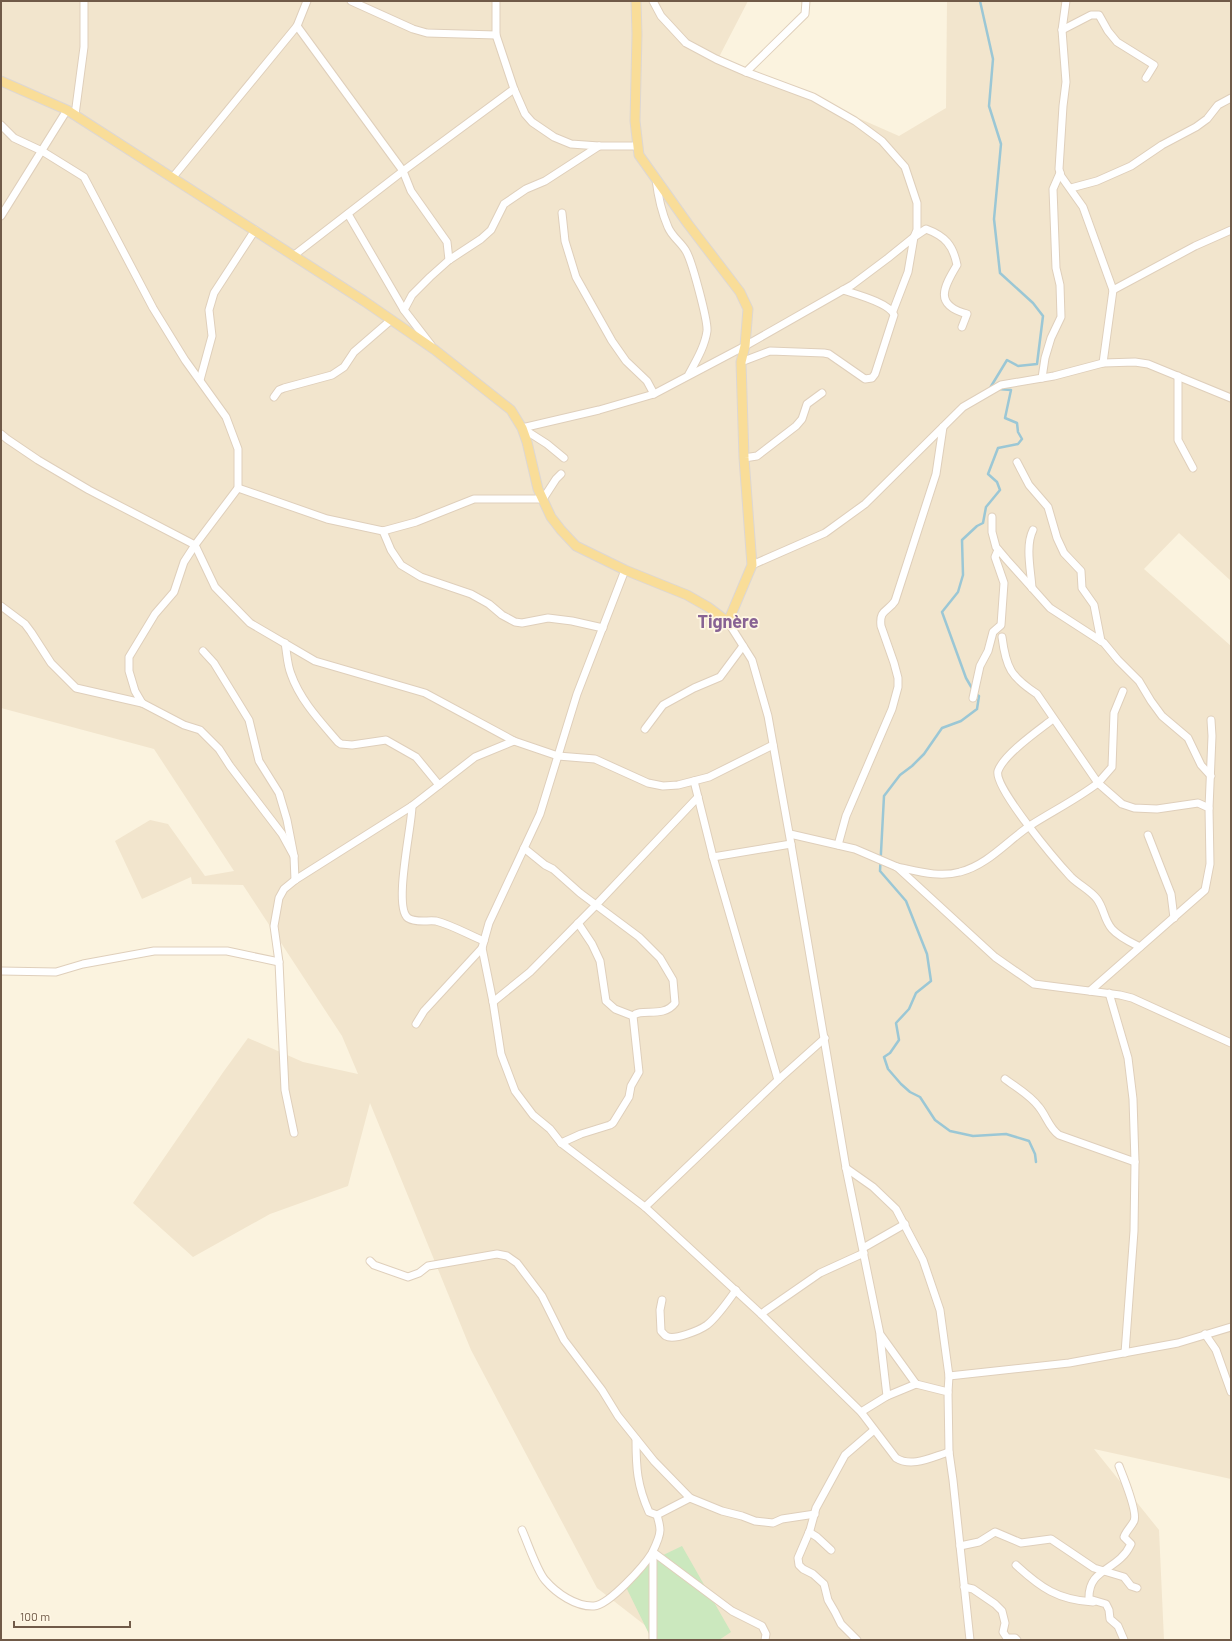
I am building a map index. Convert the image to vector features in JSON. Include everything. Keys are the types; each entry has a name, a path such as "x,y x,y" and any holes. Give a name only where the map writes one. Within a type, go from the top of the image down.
{"main road":[{"path":"1,81 71,112 255,230 435,350 511,410 522,428 527,442 534,477 551,517 576,546 625,570 687,595 708,607 728,622 752,565 744,458 741,362 745,346 748,309 740,292 639,155 635,121 636,1"}],"street":[{"path":"1,216 42,151 71,112 84,47 84,1"},
{"path":"173,177 297,26 307,1"},
{"path":"351,1 413,29 427,33 496,35"},
{"path":"496,1 496,35 514,89 525,114 532,122 554,136 571,144 638,146"},
{"path":"653,1 661,16 686,43 716,59 746,72 813,97 855,121 882,140 905,167 917,203 917,230 914,237 908,272 893,311 894,315 887,340 875,374 872,378 865,379 829,354 820,352 770,351 741,362"},
{"path":"746,72 805,14 806,1"},
{"path":"1042,378 1049,344 1061,317 1060,286 1056,268 1053,189 1060,173 1062,122 1066,82 1062,30 1066,1"},
{"path":"1062,30 1091,15 1099,15 1108,31 1117,42 1154,65 1146,78"},
{"path":"297,26 403,170 411,191 447,242 448,260"},
{"path":"293,256 403,170 514,89"},
{"path":"1071,188 1097,181 1131,166 1162,145 1196,127 1207,119 1218,105 1231,98"},
{"path":"1,126 14,138 42,151 84,177 153,308 185,360 226,417 238,449 238,488 184,562 174,592 155,614 129,657 129,671 135,691 142,704"},
{"path":"404,310 412,295 448,260 481,239 491,230 504,204 514,196 545,181 599,146"},
{"path":"1060,173 1083,207 1113,290 1103,363"},
{"path":"656,179 660,204 669,228 676,240 686,251 702,302 707,331 700,353 689,374"},
{"path":"562,213 565,241 576,277 612,341 626,361 647,381 654,394"},
{"path":"348,214 404,310 435,350"},
{"path":"522,428 599,410 654,394 689,374 745,346 843,290 926,229 940,234 955,253 957,265 946,282 944,293 946,302 955,311 967,314 962,327"},
{"path":"200,380 212,336 209,310 214,293 255,230"},
{"path":"1113,290 1195,246 1231,230"},
{"path":"843,290 870,299 890,308 893,311"},
{"path":"274,397 279,390 284,388 338,372 344,367 354,352 391,320"},
{"path":"752,565 825,533 865,504 962,408 1001,385 1042,378 1103,363 1135,362 1148,364 1231,398"},
{"path":"1178,376 1178,440 1193,468"},
{"path":"744,458 757,456 796,426 802,419 807,404 822,393"},
{"path":"838,845 846,816 892,709 898,688 898,678 881,626 880,618 881,614 895,601 936,474 943,427"},
{"path":"522,428 564,458"},
{"path":"1,434 38,460 89,490 195,545 215,587 250,623 315,661 425,693 514,740 558,756 595,759 648,783 663,786 678,785 709,777 774,746"},
{"path":"1017,462 1029,485 1048,507 1057,538 1064,553 1082,571 1082,588 1094,605 1101,641"},
{"path":"238,488 326,519 383,531 416,522 474,499 543,499 561,474"},
{"path":"992,517 992,532 998,550 1050,608 1101,641 1139,681 1162,716 1188,738 1201,765 1211,776"},
{"path":"1032,530 1030,535 1030,551 1032,588"},
{"path":"383,531 391,550 401,565 421,577 471,594 488,604 502,616 515,622 522,623 548,618 572,621 603,628"},
{"path":"972,698 980,666 988,651 993,632 1001,625 1004,583 995,557 998,550"},
{"path":"416,1024 424,1011 483,944 489,924 540,814 577,694 625,570"},
{"path":"1,606 25,624 51,663 76,688 142,704 184,726 200,730 220,749 230,766 282,834 294,856"},
{"path":"728,622 752,660 768,716 790,834 846,1168 880,1334 887,1396"},
{"path":"1002,637 1005,656 1012,674 1024,686 1037,694 1098,783 1122,804 1134,808 1157,809 1198,803 1209,808"},
{"path":"285,643 290,673 307,705 341,744 352,745 386,740 416,757 439,785"},
{"path":"645,729 663,705 694,688 720,677 743,646"},
{"path":"203,651 214,663 249,720 259,761 279,793 287,820 294,856 295,880"},
{"path":"790,834 855,849 897,867 933,874 960,872 978,865 1030,826 1089,790 1098,783 1112,767 1114,713 1123,691"},
{"path":"1053,718 1014,751 998,772 999,782 1005,793 1052,856 1073,878 1096,898 1112,930 1140,947"},
{"path":"1090,991 1205,890 1210,864 1209,808 1212,736 1211,720"},
{"path":"294,1133 285,1090 279,962 274,926 279,898 284,889 295,880 412,806 475,756 514,740"},
{"path":"694,781 713,857 778,1080"},
{"path":"493,1002 530,972 596,905 698,797"},
{"path":"412,806 412,817 403,874 406,916 411,920 437,921 483,944"},
{"path":"1148,835 1171,894 1174,918"},
{"path":"713,857 791,844"},
{"path":"524,848 545,865 562,876 580,893 639,937 664,963 673,980 675,1003 670,1009 656,1012 637,1013 633,1016"},
{"path":"897,867 995,957 1034,984 1109,993 1132,998 1231,1043"},
{"path":"578,923 592,944 600,961 606,1001 615,1009 633,1016"},
{"path":"483,944 501,1054 515,1091 533,1115 550,1129 561,1143 645,1207 736,1290 861,1412 892,1454 902,1462 916,1462 949,1452"},
{"path":"1,971 56,972 83,964 154,951 227,951 279,962"},
{"path":"1109,993 1128,1058 1133,1099 1135,1162 1134,1231 1125,1353"},
{"path":"561,1143 581,1134 612,1124 626,1103 631,1086 639,1072 633,1016"},
{"path":"645,1207 778,1080 825,1038"},
{"path":"1005,1079 1031,1097 1040,1108 1050,1127 1059,1135 1135,1162"},
{"path":"846,1168 873,1187 896,1209 923,1260 940,1310 949,1376 949,1452 970,1640"},
{"path":"761,1314 820,1273 863,1250 905,1224"},
{"path":"370,1261 374,1265 408,1277 419,1273 428,1266 460,1260 497,1254 512,1260 517,1263 542,1296 564,1340 602,1390 618,1416 663,1471 690,1498 722,1511 755,1521 774,1523 782,1519 815,1514"},
{"path":"662,1300 660,1310 661,1332 670,1338 692,1332 708,1325 736,1290"},
{"path":"949,1376 1069,1364 1178,1343 1231,1326"},
{"path":"880,1334 916,1384"},
{"path":"1205,1334 1216,1350 1231,1392"},
{"path":"861,1412 887,1396 916,1384 948,1392"},
{"path":"857,1640 842,1624 834,1612 828,1600 824,1584 813,1574 803,1569 799,1565 798,1554 809,1532 816,1508 845,1455 874,1430"},
{"path":"636,1439 636,1471 641,1495 649,1512 657,1515 690,1498"},
{"path":"1095,1602 1089,1599 1088,1590 1097,1574 1115,1564 1126,1554 1130,1544 1124,1537 1135,1520 1129,1490 1126,1487 1125,1480 1119,1466"},
{"path":"653,1640 653,1552 660,1530 657,1515"},
{"path":"522,1530 544,1579 561,1594 581,1604 596,1606 608,1599 623,1587 641,1568 653,1552"},
{"path":"809,1532 831,1550"},
{"path":"960,1546 979,1542 995,1532 1021,1543 1051,1540 1094,1568 1124,1577 1131,1586 1136,1588"},
{"path":"653,1552 732,1611 762,1626 766,1634 765,1640"},
{"path":"1016,1565 1038,1585 1052,1592 1075,1601 1106,1604 1109,1610 1110,1619 1118,1626 1124,1640"},
{"path":"964,1587 973,1589 995,1604 1002,1611 1005,1623 1003,1632 1007,1638 1015,1638 1018,1640"}],"shaded area":[{"path":"1,1 748,1 719,57 899,136 946,108 947,1 1231,1 1231,581 1179,533 1144,569 1231,646 1231,1479 1094,1449 1159,1530 1164,1640 664,1640 597,1588 471,1350 370,1103 348,1186 270,1214 193,1257 133,1203 248,1038 303,1062 358,1074 342,1036 243,885 192,884 191,877 142,899 115,841 150,820 168,824 205,876 234,871 154,749 1,708"}],"green space":[{"path":"682,1546 731,1632 719,1640 652,1640 624,1583 637,1575 634,1569"}],"waterway":[{"path":"980,1 993,59 989,106 1001,144 994,219 1000,273 1033,303 1043,316 1037,364 1018,366 1007,360 991,388"},
{"path":"973,690 966,678 942,612 958,592 963,575 962,540 977,526 983,523 986,507 1000,490 997,482 988,474 998,448 1018,444 1022,439 1018,432 1017,423 1005,418 1011,390 998,389"},
{"path":"976,694 979,696 977,709 961,721 942,728 924,754 900,775 884,796 880,871 906,901 927,954 931,981 916,993 909,1009 896,1023 899,1040 890,1053 884,1057 888,1069 901,1084 910,1092 920,1097 935,1120 950,1131 973,1136 1006,1134 1029,1141 1035,1154 1036,1162"}],"district":[{"name":"Tignère","path":"728,622"}]}
